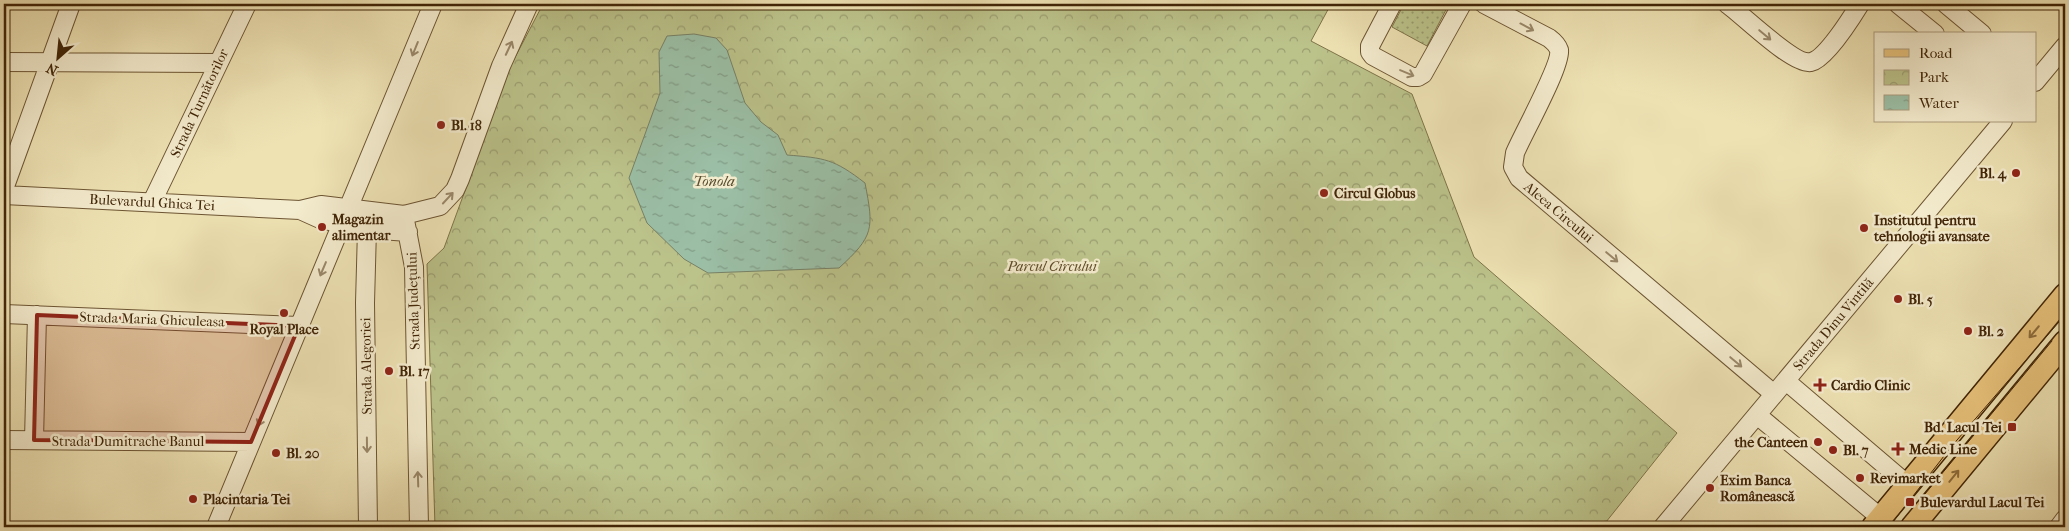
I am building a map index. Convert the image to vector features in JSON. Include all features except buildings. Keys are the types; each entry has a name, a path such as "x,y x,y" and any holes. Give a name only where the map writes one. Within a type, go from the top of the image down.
{"main road":[{"path":"1877,522 2062,307"},
{"path":"1912,527 2065,342"}],"street":[{"path":"4,189 70,4"},
{"name":"Strada Turnătorilor","path":"152,202 247,4"},
{"path":"216,527 433,4"},
{"path":"345,216 366,229 406,223 440,206 455,190 501,66 530,4"},
{"path":"1392,4 1370,46 1370,52 1412,77 1418,77 1423,74 1462,4"},
{"name":"Aleea Circului","path":"1484,4 1548,38 1556,43 1559,50 1556,66 1515,153 1513,167 1519,178 1780,388"},
{"path":"1727,4 1789,54 1801,61 1812,62 1821,56 1831,44 1860,4"},
{"path":"1898,4 1932,32"},
{"path":"1946,4 1980,32"},
{"path":"2036,80 2065,46"},
{"path":"4,62 218,63"},
{"name":"Strada Dinu Vintilă","path":"1664,527 2002,122"},
{"name":"Bulevardul Ghica Tei","path":"4,195 300,210 321,204 345,216"},
{"path":"345,216 406,223"},
{"name":"Strada Județului","path":"406,223 414,267 419,527"},
{"name":"Strada Alegoriei","path":"366,229 368,527"},
{"name":"Strada Maria Ghiculeasa","path":"4,314 299,326"},
{"path":"34,440 37,315"},
{"path":"1780,388 1908,485"},
{"path":"1757,415 1877,522"},
{"name":"Strada Dumitrache Banul","path":"4,440 251,442"},
{"path":"2058,527 2065,519"}],"highlighted area":[{"path":"37,315 299,326 251,442 34,440"}],"green space":[{"name":"Parcul Circului","path":"543,4 1331,4 1311,41 1412,94 1474,257 1677,433 1602,527 435,527 427,264 444,248 511,65"},
{"path":"1404,4 1449,4 1427,46 1392,27"}],"water":[{"name":"Tonola","path":"694,34 716,38 727,50 745,103 761,122 778,135 787,155 829,161 837,164 865,183 870,211 869,231 859,248 839,268 708,273 684,259 647,223 629,178 660,93 659,52 667,36"}],"tram line":[{"path":"1889,527 1951,447 2065,315"},
{"path":"1920,500 2052,341"}],"place":[{"name":"Bl. 18","path":"441,125"},
{"name":"Bl. 4","path":"2016,173"},
{"name":"Circul Globus","path":"1324,193"},
{"name":"Magazin alimentar","path":"322,227"},
{"name":"Institutul pentru tehnologii avansate","path":"1864,228"},
{"name":"Bl. 5","path":"1898,299"},
{"name":"Royal Place","path":"284,313"},
{"name":"Bl. 2","path":"1968,331"},
{"name":"Bl. 17","path":"389,371"},
{"name":"Cardio Clinic","path":"1820,385"},
{"name":"Bd. Lacul Tei","path":"2012,427"},
{"name":"the Canteen","path":"1818,442"},
{"name":"Medic Line","path":"1898,449"},
{"name":"Bl. 7","path":"1833,450"},
{"name":"Bl. 20","path":"276,453"},
{"name":"Revimarket","path":"1860,478"},
{"name":"Exim Banca Românească","path":"1710,488"},
{"name":"Placintaria Tei","path":"193,499"},
{"name":"Bulevardul Lacul Tei","path":"1910,502"}]}
